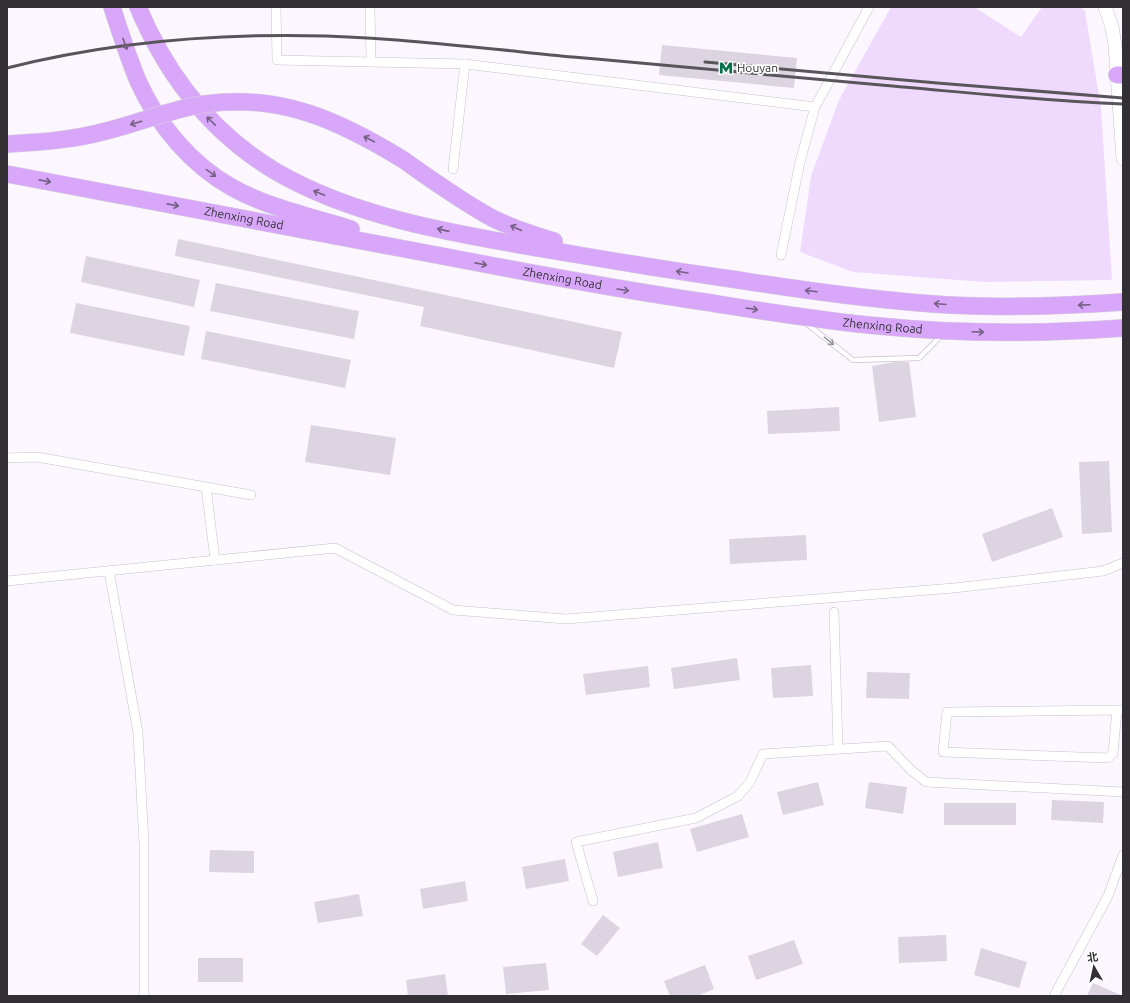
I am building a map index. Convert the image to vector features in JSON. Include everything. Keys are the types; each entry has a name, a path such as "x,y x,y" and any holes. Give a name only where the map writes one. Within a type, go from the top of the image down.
{"highway":[{"path":"112,7 138,81 150,104 172,136 187,153 209,172 234,188 263,202 443,256"},
{"name":"Zhenxing Road","path":"138,7 145,25 182,88 204,114 224,134 249,154 275,171 304,186 367,211 447,231 619,262 881,300 934,304 1019,306 1086,305 1123,302"},
{"path":"7,144 69,139 104,132 172,112 206,104 241,102 276,104 310,112 374,141 469,205 526,233 619,262"},
{"name":"Zhenxing Road","path":"7,174 614,288 798,317 880,326 946,331 1017,333 1085,331 1123,328"}],"street":[{"path":"276,7 277,60 465,64 814,107"},
{"path":"370,7 371,62"},
{"path":"781,255 800,162 814,107 869,7"},
{"path":"1108,8 1120,75 1123,159"},
{"path":"453,169 465,64"},
{"path":"7,458 37,457 251,495"},
{"path":"206,487 215,560"},
{"path":"7,581 335,548 453,610 566,619 954,588 1103,571 1123,563"},
{"path":"109,570 138,733 144,844 144,996"},
{"path":"834,612 838,749"},
{"path":"1120,710 1113,753 1108,758 943,752 947,712 1120,710"},
{"path":"593,901 576,842 696,818 738,796 750,782 763,754 888,746 911,770 926,782 1123,792"},
{"path":"1054,996 1108,896 1123,855"}],"lane":[{"path":"798,317 853,360 919,358 946,331"}],"shaded area":[{"path":"891,7 974,7 1021,37 1042,7 1081,7 1085,11 1101,108 1112,280 984,282 853,272 800,252 811,176 839,100"}],"building":[{"name":"Houyan","path":"662,45 797,58 794,88 659,75"},
{"path":"178,239 622,332 614,368 420,326 424,307 175,256"},
{"path":"86,256 200,280 194,307 81,282"},
{"path":"216,283 359,311 354,339 210,311"},
{"path":"76,303 190,326 184,356 70,333"},
{"path":"206,331 351,360 345,388 201,359"},
{"path":"895,362 909,362 916,417 879,422 872,366"},
{"path":"839,407 840,431 768,434 767,411"},
{"path":"311,425 396,438 390,475 305,462"},
{"path":"1109,461 1112,532 1082,534 1079,462"},
{"path":"1052,508 1063,537 992,562 982,534"},
{"path":"806,535 807,560 730,564 729,539"},
{"path":"737,658 740,680 674,689 671,668"},
{"path":"811,665 813,696 773,698 771,668"},
{"path":"648,666 650,687 586,695 583,674"},
{"path":"867,672 910,673 909,699 866,698"},
{"path":"818,782 824,805 783,815 777,792"},
{"path":"869,782 907,787 903,814 865,808"},
{"path":"1052,800 1104,802 1103,823 1051,820"},
{"path":"944,803 1016,803 1016,825 944,825"},
{"path":"742,814 749,837 697,852 690,829"},
{"path":"658,842 663,868 618,877 613,852"},
{"path":"210,850 254,851 254,873 209,872"},
{"path":"565,859 569,881 526,889 522,867"},
{"path":"465,881 468,901 423,909 420,889"},
{"path":"359,894 363,916 318,923 314,902"},
{"path":"603,915 620,928 597,956 581,944"},
{"path":"946,935 947,961 899,963 898,937"},
{"path":"794,940 803,964 756,980 748,956"},
{"path":"981,948 1027,962 1019,988 974,975"},
{"path":"198,958 243,958 243,982 198,982"},
{"path":"546,963 549,990 506,994 503,967"},
{"path":"705,965 714,989 697,996 670,996 664,981"},
{"path":"445,974 448,996 408,996 406,980"},
{"path":"1093,983 1123,996 1087,996"}],"railway":[{"path":"7,68 85,52 165,41 246,36 326,36 419,42 1002,96 1123,104"},
{"path":"705,62 1123,98"}],"place":[{"name":"Houyan","path":"726,68"}]}
